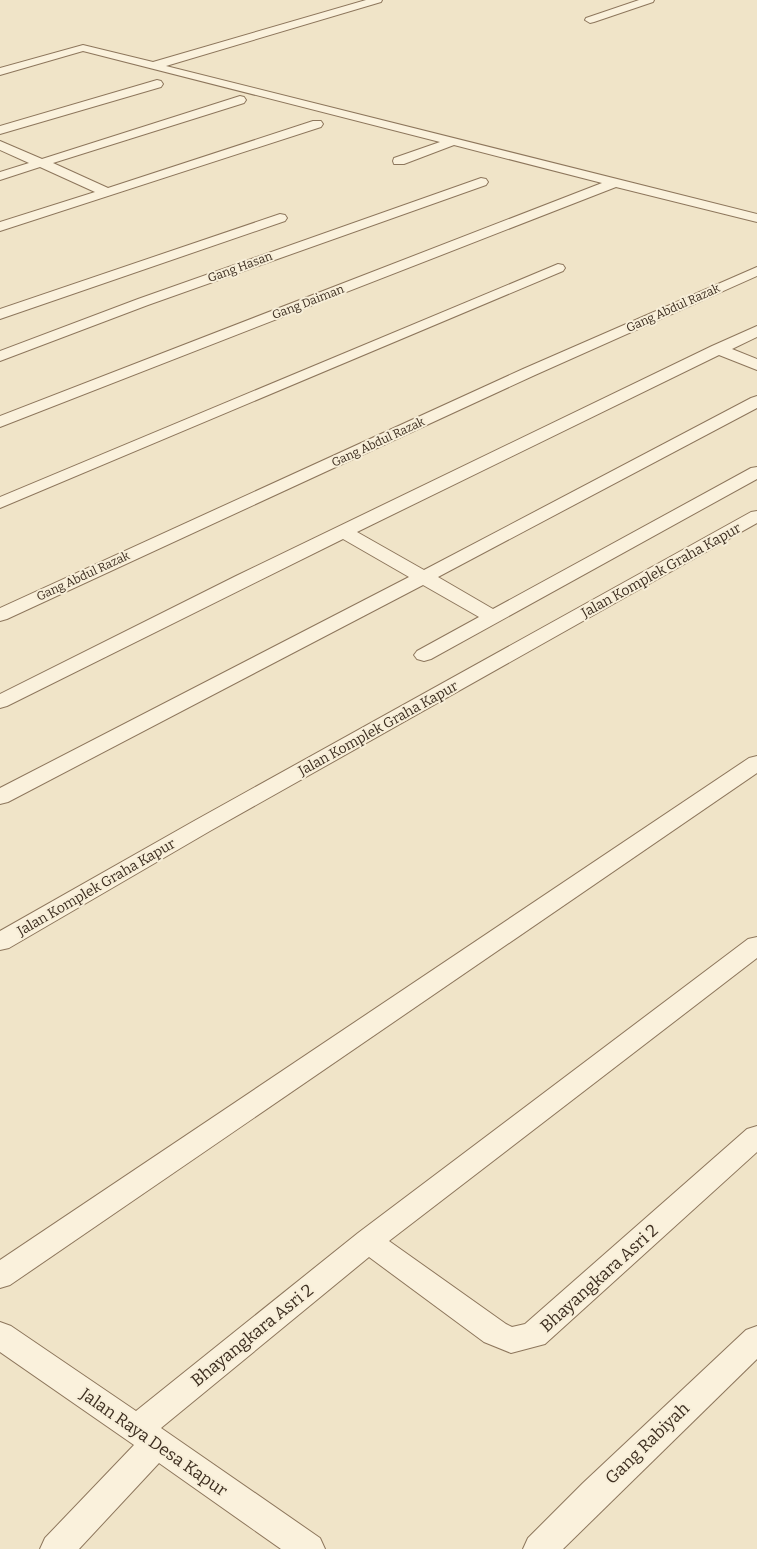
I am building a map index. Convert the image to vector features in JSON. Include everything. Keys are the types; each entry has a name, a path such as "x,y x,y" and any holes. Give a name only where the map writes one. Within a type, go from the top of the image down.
{"street":[{"path":"155,66 377,0"},
{"path":"590,20 649,0"},
{"path":"0,72 82,48 757,218"},
{"path":"0,130 157,84"},
{"path":"0,176 240,100"},
{"path":"0,227 317,124"},
{"path":"399,161 452,142"},
{"path":"0,145 107,192"},
{"name":"Gang Hasan","path":"0,356 143,302 481,182"},
{"name":"Gang Daiman","path":"0,422 616,182"},
{"path":"0,314 280,218"},
{"path":"0,503 558,268"},
{"name":"Gang Abdul Razak","path":"0,615 529,372 757,271"},
{"path":"0,702 243,580 757,330"},
{"path":"718,349 757,365"},
{"path":"0,797 757,401"},
{"path":"424,655 757,472"},
{"name":"Jalan Komplek Graha Kapur","path":"0,942 202,826 757,516"},
{"path":"344,532 424,576 493,617"},
{"path":"0,1276 757,763"},
{"name":"Bhayangkara Asri 2","path":"57,1549 147,1436 368,1241 757,945"},
{"name":"Bhayangkara Asri 2","path":"368,1241 495,1333 511,1340 534,1335 757,1136"},
{"name":"Jalan Raya Desa Kapur","path":"0,1335 308,1549"},
{"name":"Gang Rabiyah","path":"540,1549 600,1488 757,1340"}]}
